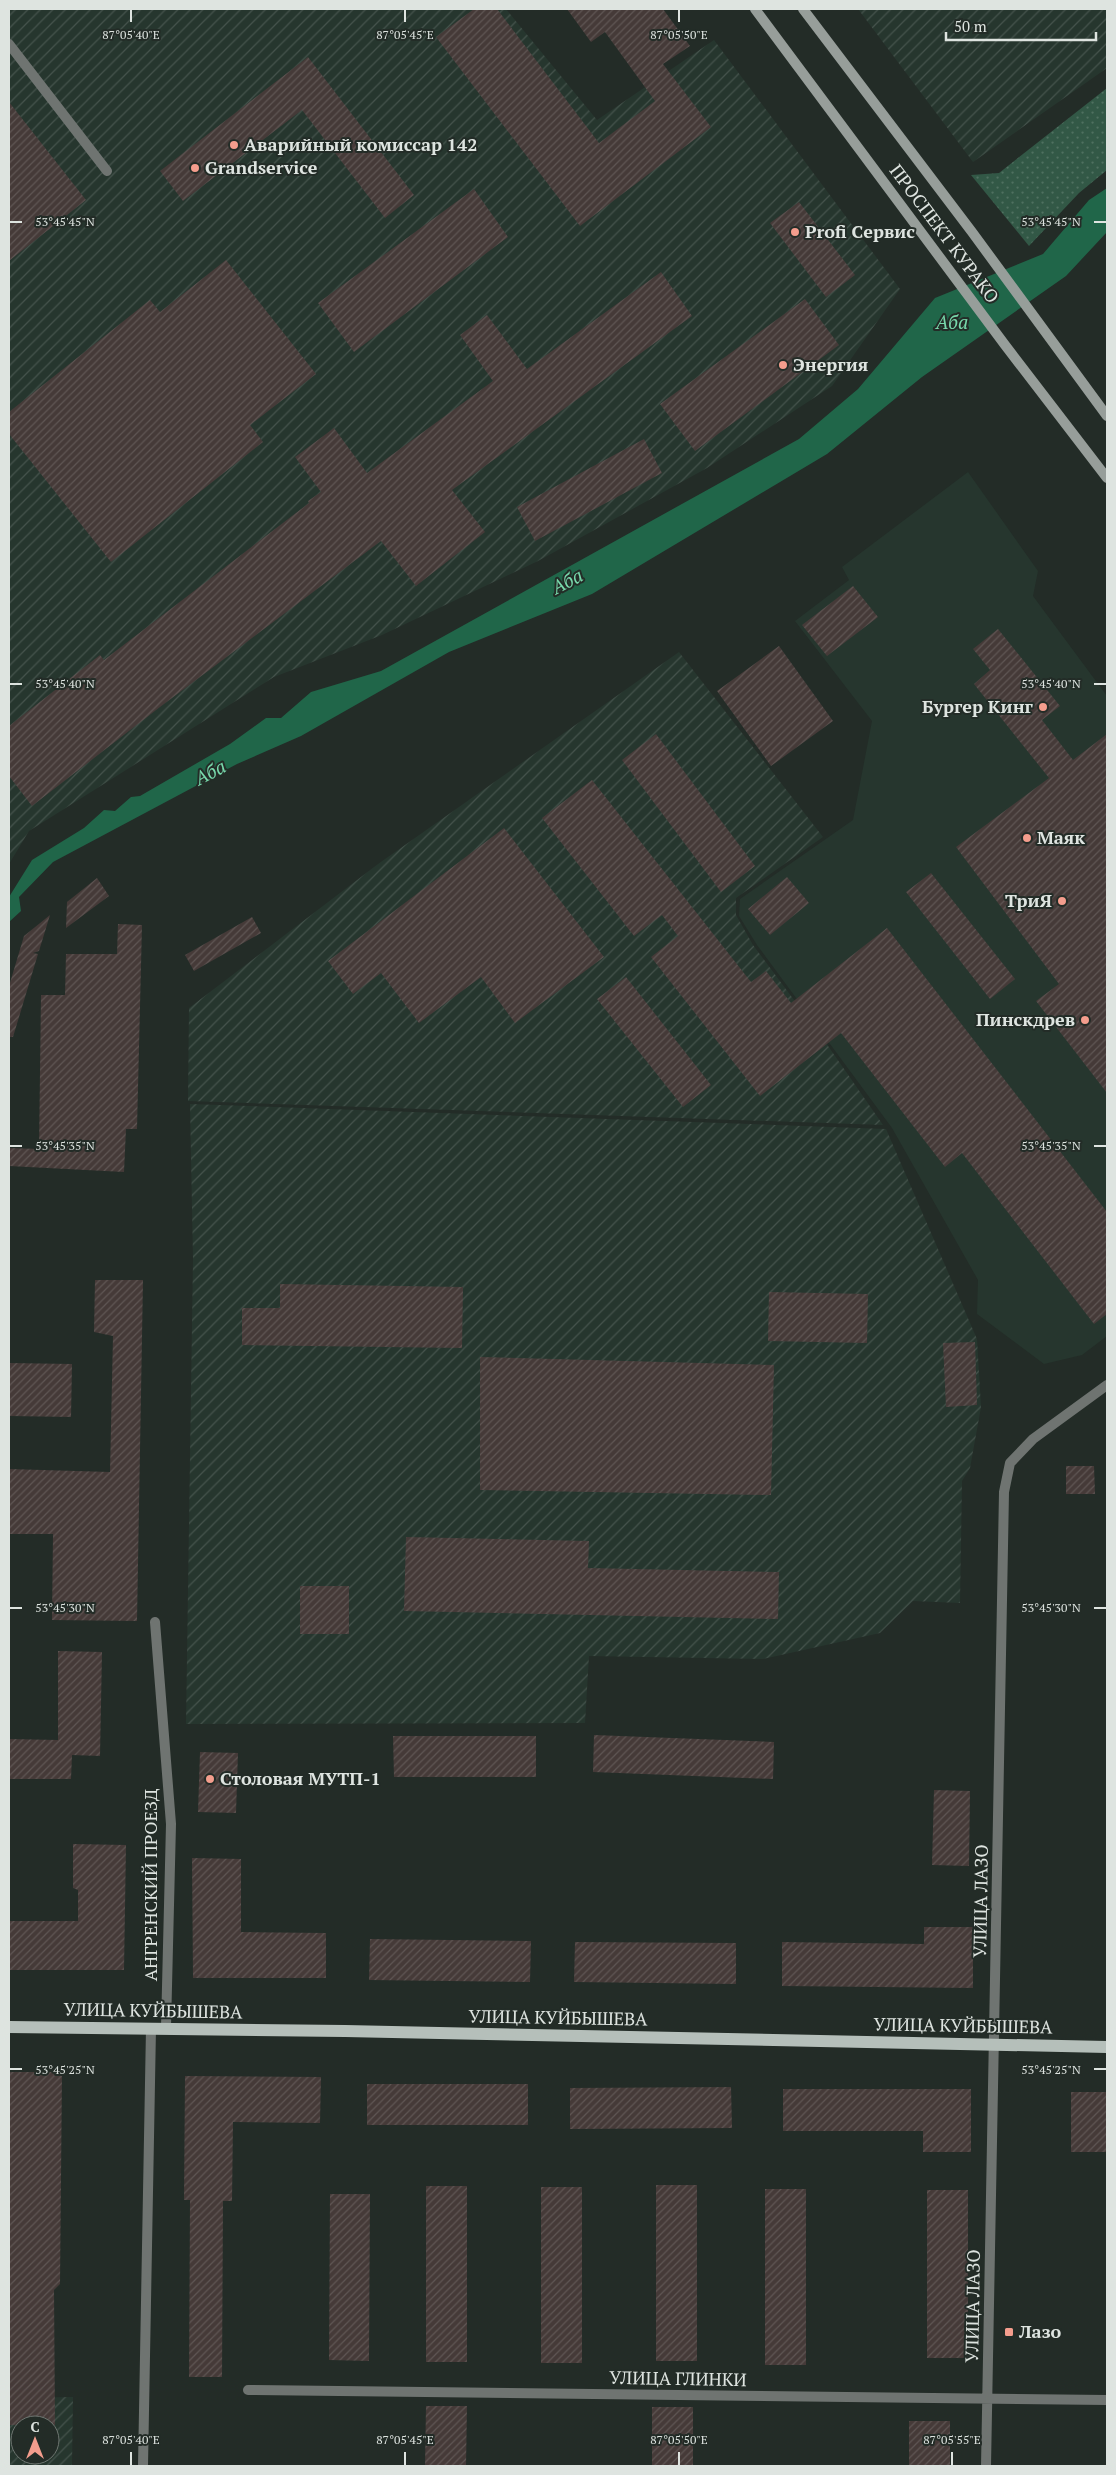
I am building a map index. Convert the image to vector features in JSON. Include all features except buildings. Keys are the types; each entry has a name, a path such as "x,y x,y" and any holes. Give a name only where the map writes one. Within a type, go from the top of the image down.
{"main road":[{"name":"ПРОСПЕКТ КУРАКО","path":"755,9 1107,478"},
{"name":"ПРОСПЕКТ КУРАКО","path":"802,9 972,232 1107,416"},
{"name":"УЛИЦА КУЙБЫШЕВА","path":"9,2027 166,2027 993,2043 1107,2047"}],"street":[{"path":"9,44 107,171"},
{"name":"УЛИЦА ЛАЗО","path":"986,2466 1004,1492 1010,1463 1033,1439 1107,1385"},
{"name":"АНГРЕНСКИЙ ПРОЕЗД","path":"155,1622 171,1824 166,2027"},
{"path":"142,2466 150,2028"},
{"name":"УЛИЦА ГЛИНКИ","path":"248,2390 1107,2400"}],"shaded area":[{"path":"9,9 506,9 597,120 714,40 900,289 832,386 707,468 538,561 382,635 274,677 29,831 9,864"},
{"path":"858,9 1107,9 1107,68 973,162"},
{"path":"1107,88 1107,170 1079,193 1029,246 971,175 999,173"},
{"path":"968,472 1038,571 1033,596 1107,696 1107,1336 1082,1355 1044,1364 977,1314 978,1280 892,1128 757,945 739,916 740,899 853,820 872,721 795,621 849,580 842,567"},
{"path":"679,652 823,837 736,898 736,915 753,945 826,1043 883,1125 188,1101 189,1008 378,864"},
{"path":"190,1104 886,1129 977,1339 981,1407 970,1468 962,1481 960,1603 913,1601 880,1633 763,1659 589,1656 585,1723 186,1724 193,1259"},
{"path":"73,2397 72,2466 9,2466 9,2398"}],"water":[{"name":"Аба","path":"1107,188 1107,232 1066,276 922,377 827,454 592,594 449,652 301,736 237,764 53,862 19,897 21,911 9,922 9,897 32,860 84,828 104,810 115,811 131,797 140,796 230,744 266,718 281,718 311,692 381,671 799,439 858,389 935,298 1043,254 1089,200"}],"place":[{"name":"Аварийный комиссар 142","path":"234,145"},
{"name":"Grandservice","path":"195,168"},
{"name":"Profi Cервис","path":"795,232"},
{"name":"Энергия","path":"783,365"},
{"name":"Бургер Кинг","path":"1043,707"},
{"name":"Маяк","path":"1027,838"},
{"name":"ТриЯ","path":"1062,901"},
{"name":"Пинскдрев","path":"1085,1020"},
{"name":"Столовая МУТП-1","path":"210,1779"},
{"name":"Лазо","path":"1009,2332"}]}
